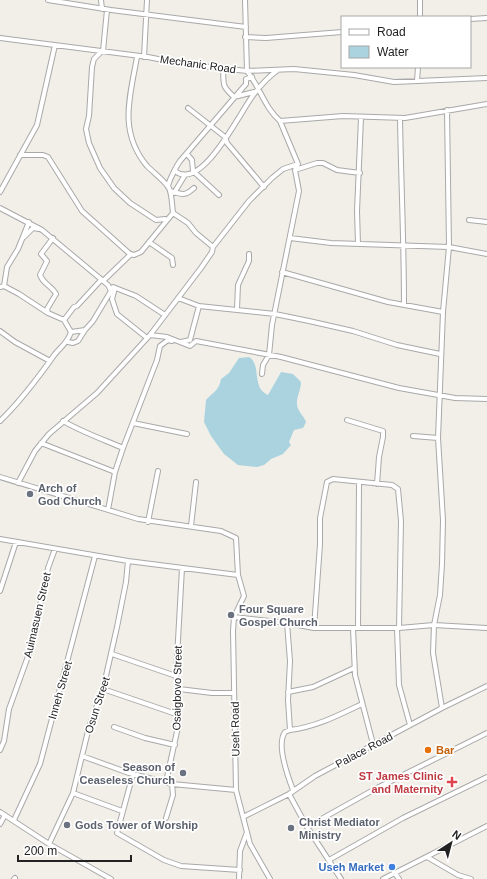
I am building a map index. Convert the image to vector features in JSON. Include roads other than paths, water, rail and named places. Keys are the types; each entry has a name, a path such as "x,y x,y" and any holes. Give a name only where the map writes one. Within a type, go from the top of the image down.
{"street":[{"path":"48,0 107,10 147,13 246,27"},
{"path":"101,0 102,9"},
{"path":"144,56 147,0"},
{"path":"245,0 247,70 294,69 354,74 394,82 448,78 487,78"},
{"path":"420,0 420,16"},
{"path":"107,10 103,51 94,59 92,68 89,116 86,128 89,143 100,168 122,197 156,220 166,219"},
{"path":"471,19 487,18"},
{"path":"245,37 266,38 341,32"},
{"name":"Mechanic Road","path":"0,38 247,70 272,114 280,121 298,164"},
{"path":"0,192 37,125 55,45"},
{"path":"137,56 130,95 128,126 134,144 147,165 169,189 175,192 188,194 194,188"},
{"path":"223,68 224,88 234,97"},
{"path":"417,81 418,68"},
{"path":"175,171 185,175 195,173 219,149 225,137 258,90 278,70"},
{"path":"213,247 196,233 188,223 173,213 169,180 175,171 177,164 187,154 194,142 246,84 246,79 252,77"},
{"path":"234,97 253,93 258,90"},
{"path":"280,121 343,116 361,118 400,118 487,104"},
{"path":"188,108 209,126 225,137 227,143 264,187"},
{"path":"442,708 433,653 434,625 442,582 443,520 438,438 440,354 450,248 447,110"},
{"path":"358,244 357,211 360,173 361,118"},
{"path":"400,118 401,191 404,246 404,305"},
{"path":"187,154 192,160 192,168 195,173 219,195"},
{"path":"20,155 43,155 48,157 82,211 126,252 131,254"},
{"path":"295,170 317,163 323,163 337,170 360,173"},
{"path":"262,374 263,365 269,355 270,331 275,314 282,272 300,191 295,170 298,164"},
{"path":"18,483 35,451 41,443 63,421 97,392 148,336 177,300 212,252 213,247 249,201 283,169 298,164"},
{"path":"171,196 185,175"},
{"path":"0,208 40,228 108,285 136,296 165,315"},
{"path":"64,320 74,307 77,306 131,254 141,252 166,219 173,213"},
{"path":"469,220 487,222"},
{"path":"0,422 25,395 50,361 68,342 71,332 64,320 48,313 19,294 2,286 7,267 29,222"},
{"path":"22,239 31,230 40,228"},
{"path":"48,313 47,309 56,294 53,289 43,282 40,275 46,261 41,254 53,238"},
{"path":"290,238 331,243 450,248 487,254"},
{"path":"149,242 172,258 174,266"},
{"path":"237,309 238,285 249,261 249,254"},
{"path":"282,272 404,305 443,312"},
{"path":"68,342 73,343 78,341 93,321 111,290 108,285"},
{"path":"115,288 112,299 117,314 148,336 167,337 190,346 196,341 269,355 365,378 398,388 439,396 487,399"},
{"path":"177,300 199,306 275,314 353,331 397,345 440,354"},
{"path":"108,510 115,472 157,360 160,346 168,340 180,342 190,340 199,306"},
{"path":"71,332 85,330"},
{"path":"0,331 14,342 50,361"},
{"path":"347,420 383,431 378,457 377,484"},
{"path":"63,421 83,433 96,436 123,448"},
{"path":"133,423 187,434"},
{"path":"413,436 438,438"},
{"path":"41,443 115,472"},
{"path":"148,522 158,471"},
{"path":"0,477 148,522 191,526 196,482"},
{"path":"314,628 320,544 320,518 327,482 333,479 396,486 399,493 401,521 398,628 399,686 410,725"},
{"path":"360,483 354,668 373,744"},
{"name":"Useh Road","path":"191,526 221,531 236,538 238,575 244,596 234,617 236,790 250,844 270,879"},
{"path":"0,539 128,561 238,575"},
{"path":"0,591 16,542"},
{"name":"Auimasuen Street","path":"0,750 4,741 9,709 31,648 43,588 55,549"},
{"name":"Inneh Street","path":"14,820 40,764 95,556"},
{"name":"Osun Street","path":"49,844 73,793 89,727 103,689 112,654 126,582 128,561"},
{"name":"Osaigbovo Street","path":"166,782 175,745 178,715 178,689 176,676 182,568"},
{"path":"234,617 287,623 314,628 398,628 434,625 487,628"},
{"path":"287,623 290,661 288,692 290,730"},
{"path":"112,654 176,676"},
{"path":"288,692 313,687 354,668"},
{"name":"Palace Road","path":"243,817 289,794 315,776 373,744 487,686"},
{"path":"103,689 178,715"},
{"path":"178,689 197,692 234,693"},
{"path":"294,790 284,768 282,739 285,732 306,728 340,715 362,704"},
{"path":"114,727 145,738 175,745"},
{"path":"307,827 375,789 487,733"},
{"path":"82,756 133,774 172,784 236,790"},
{"path":"133,774 117,833 164,860 181,866 240,870"},
{"path":"329,860 403,818 461,788 487,778"},
{"path":"166,818 173,795 172,784"},
{"path":"73,793 122,811"},
{"path":"289,794 307,827 341,879"},
{"path":"0,812 49,844 112,879"},
{"path":"0,824 5,815"},
{"path":"239,879 242,841 247,834 243,817"},
{"path":"383,879 394,872 487,826"},
{"path":"427,857 458,875 471,879"},
{"path":"394,872 398,879"}],"water":[{"path":"249,357 255,365 260,387 263,392 268,395 281,372 293,374 301,382 297,405 306,422 303,428 294,430 289,442 291,445 283,454 271,459 264,465 257,467 238,465 224,454 211,436 204,422 206,400 217,389 221,379 229,373 239,358"}],"place":[{"name":"Arch of God Church","path":"30,494"},
{"name":"Four Square Gospel Church","path":"231,615"},
{"name":"Bar","path":"428,750"},
{"name":"Season of Ceaseless Church","path":"183,773"},
{"name":"ST James Clinic and Maternity","path":"452,782"},
{"name":"Gods Tower of Worship","path":"67,825"},
{"name":"Christ Mediator Ministry","path":"291,828"},
{"name":"Useh Market","path":"392,867"}]}
